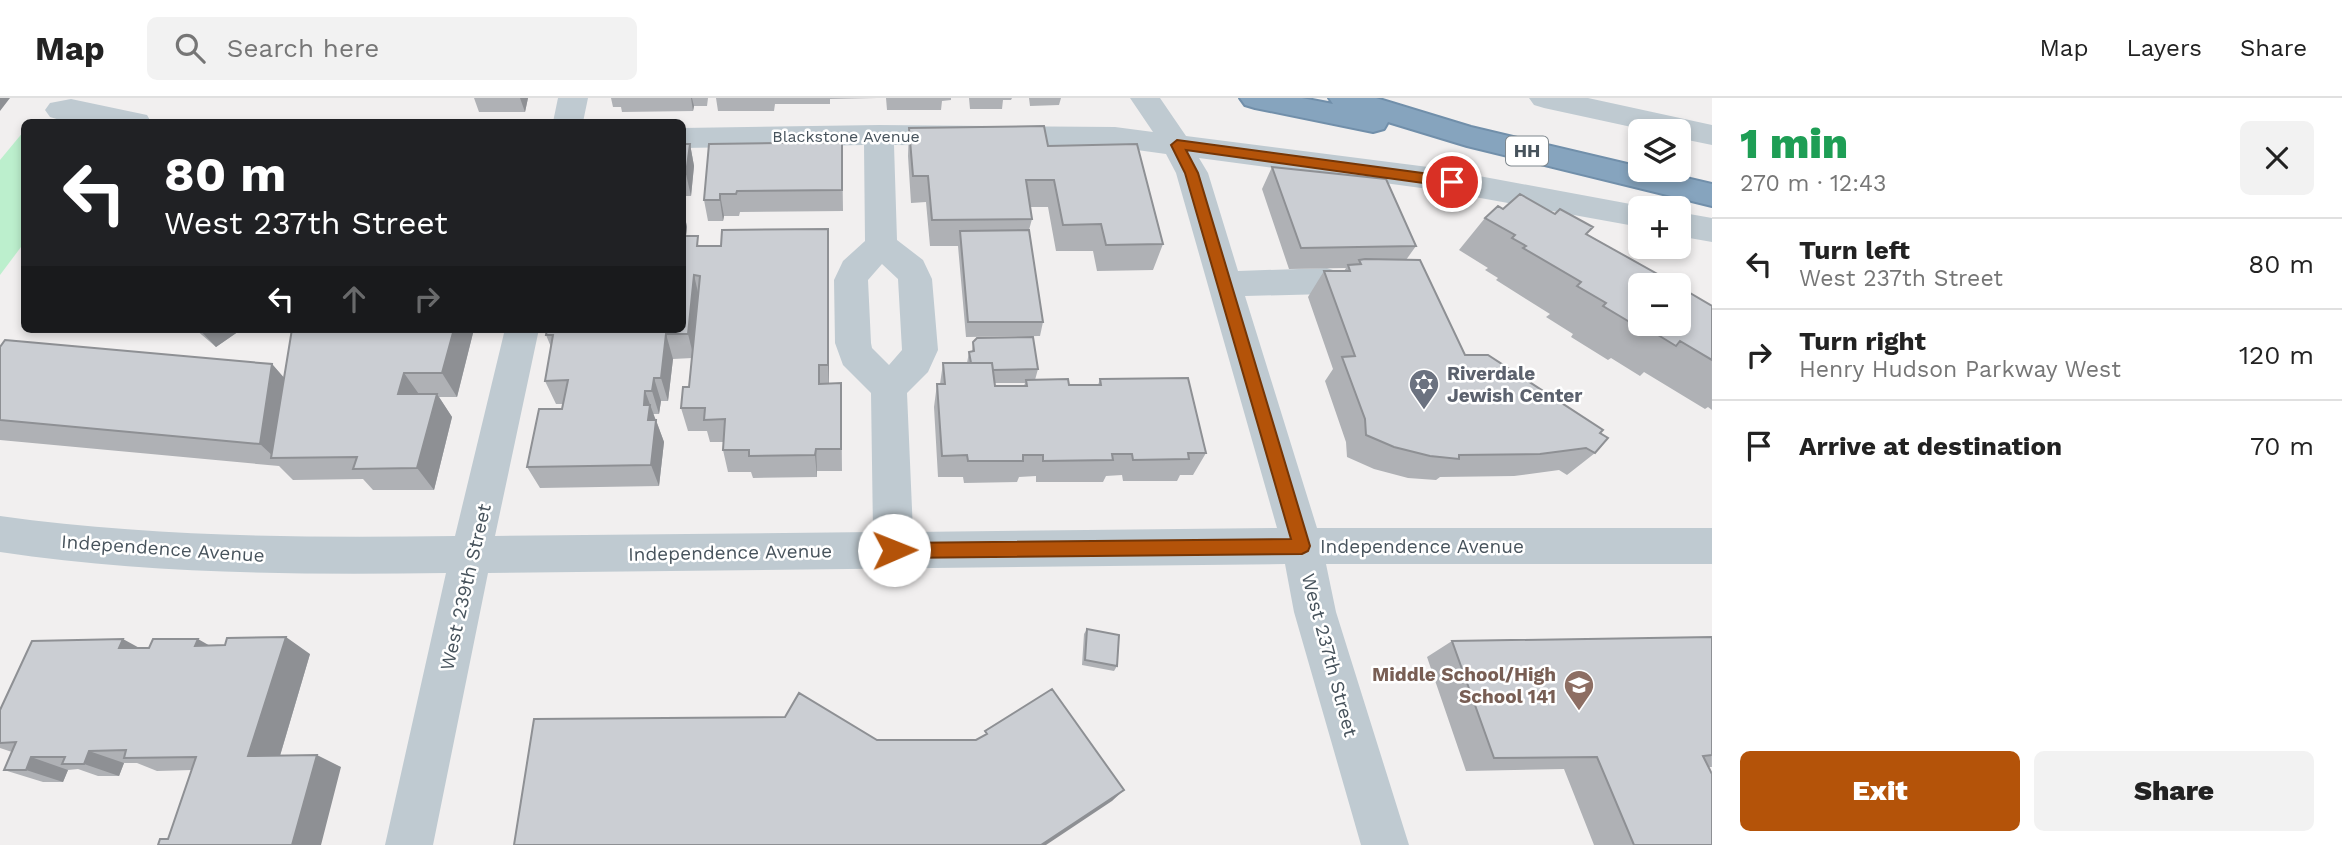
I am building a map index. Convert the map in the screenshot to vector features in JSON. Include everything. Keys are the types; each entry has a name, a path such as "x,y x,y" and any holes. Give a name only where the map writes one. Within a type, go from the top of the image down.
{"highway":[{"path":"1255,98 1590,166"},
{"name":"HH","path":"1344,98 1466,136 1712,195"},
{"name":"HH","path":"1412,98 1628,151"},
{"path":"1691,166 1712,171"}],"street":[{"path":"569,119 573,98"},
{"name":"West 237th Street","path":"1145,98 1177,145 1192,173 1302,546 1315,612 1385,845"},
{"path":"1544,98 1642,119"},
{"path":"1660,98 1671,119"},
{"path":"60,110 71,109 121,119"},
{"path":"1691,130 1712,135"},
{"path":"879,135 881,245 855,270 851,280 853,343 856,355 889,388 894,550"},
{"name":"Blackstone Avenue","path":"686,138 879,135 1115,137 1436,179 1628,214"},
{"path":"881,245 911,269 915,279 920,350 915,362 889,388"},
{"path":"1225,284 1326,281"},
{"name":"West 239th Street","path":"409,845 521,333"},
{"name":"Independence Avenue","path":"3,539 236,555 1302,546 1712,546"}],"green space":[{"path":"21,135 21,247 0,275 0,160"}],"building":[{"path":"1044,126 1048,146 1137,144 1163,244 1106,245 1101,224 1063,225 1054,180 1026,180 1032,219 932,220 928,176 913,176 909,128"},
{"path":"842,142 842,190 737,191 736,194 720,194 720,200 704,200 709,144"},
{"path":"686,144 690,144 686,174"},
{"path":"1272,167 1386,179 1416,246 1301,248"},
{"path":"1520,194 1555,214 1560,209 1593,227 1586,234 1656,273 1628,273 1628,321 1603,306 1606,303 1577,286 1581,282 1523,248 1526,246 1512,238 1515,235 1485,218 1498,206 1503,209"},
{"path":"828,229 828,365 819,365 819,384 841,383 841,449 816,449 815,455 749,456 749,450 723,450 725,419 704,420 705,408 681,408 683,387 689,387 700,276 694,275 688,334 666,334 661,378 654,378 652,391 645,391 644,405 650,405 648,420 656,420 651,465 527,467 539,409 562,409 568,380 545,381 553,335 546,333 686,333 686,236 698,236 697,246 721,246 722,230"},
{"path":"1029,230 1043,322 968,322 960,231"},
{"name":"Riverdale Jewish Center","path":"1359,260 1420,260 1465,355 1488,355 1603,430 1600,433 1608,438 1595,453 1586,448 1540,454 1459,455 1459,459 1430,456 1394,447 1366,435 1365,419 1342,357 1355,356 1324,271 1350,271 1348,265 1361,264"},
{"path":"1691,294 1712,306 1712,360 1680,341 1676,346 1660,336 1691,336"},
{"path":"291,333 453,333 442,373 404,373 398,394 437,394 417,468 353,469 357,457 271,458"},
{"path":"1033,337 1038,369 993,370 992,363 971,363 969,352 974,351 973,342 977,338"},
{"path":"5,340 272,364 260,444 0,420 0,347"},
{"path":"943,363 992,363 995,386 1027,386 1026,380 1068,379 1069,385 1101,385 1100,379 1188,378 1206,453 1188,453 1189,459 1133,460 1132,454 1112,454 1113,460 1043,461 1043,455 1023,455 1023,461 968,461 967,455 942,456 937,384 945,384"},
{"path":"1087,629 1119,635 1117,666 1085,660"},
{"path":"286,637 248,756 317,755 292,845 158,845 160,839 168,839 196,757 124,758 126,750 89,751 84,764 62,764 65,757 31,757 26,770 4,770 16,742 0,743 0,710 32,641 123,639 119,648 149,648 153,639 198,639 195,646 225,645 227,638"},
{"name":"Middle School/High School 141","path":"1712,637 1712,755 1703,756 1712,774 1712,845 1634,845 1597,757 1494,758 1452,641"},
{"path":"1052,689 1124,790 1041,845 514,845 534,719 785,717 799,693 877,740 976,740 987,734 985,731"}],"place":[{"name":"Riverdale Jewish Center","path":"1424,411"},
{"name":"Middle School/High School 141","path":"1579,712"}],"route":[{"path":"894,550 1302,546 1192,173 1177,145 1452,182"}]}
